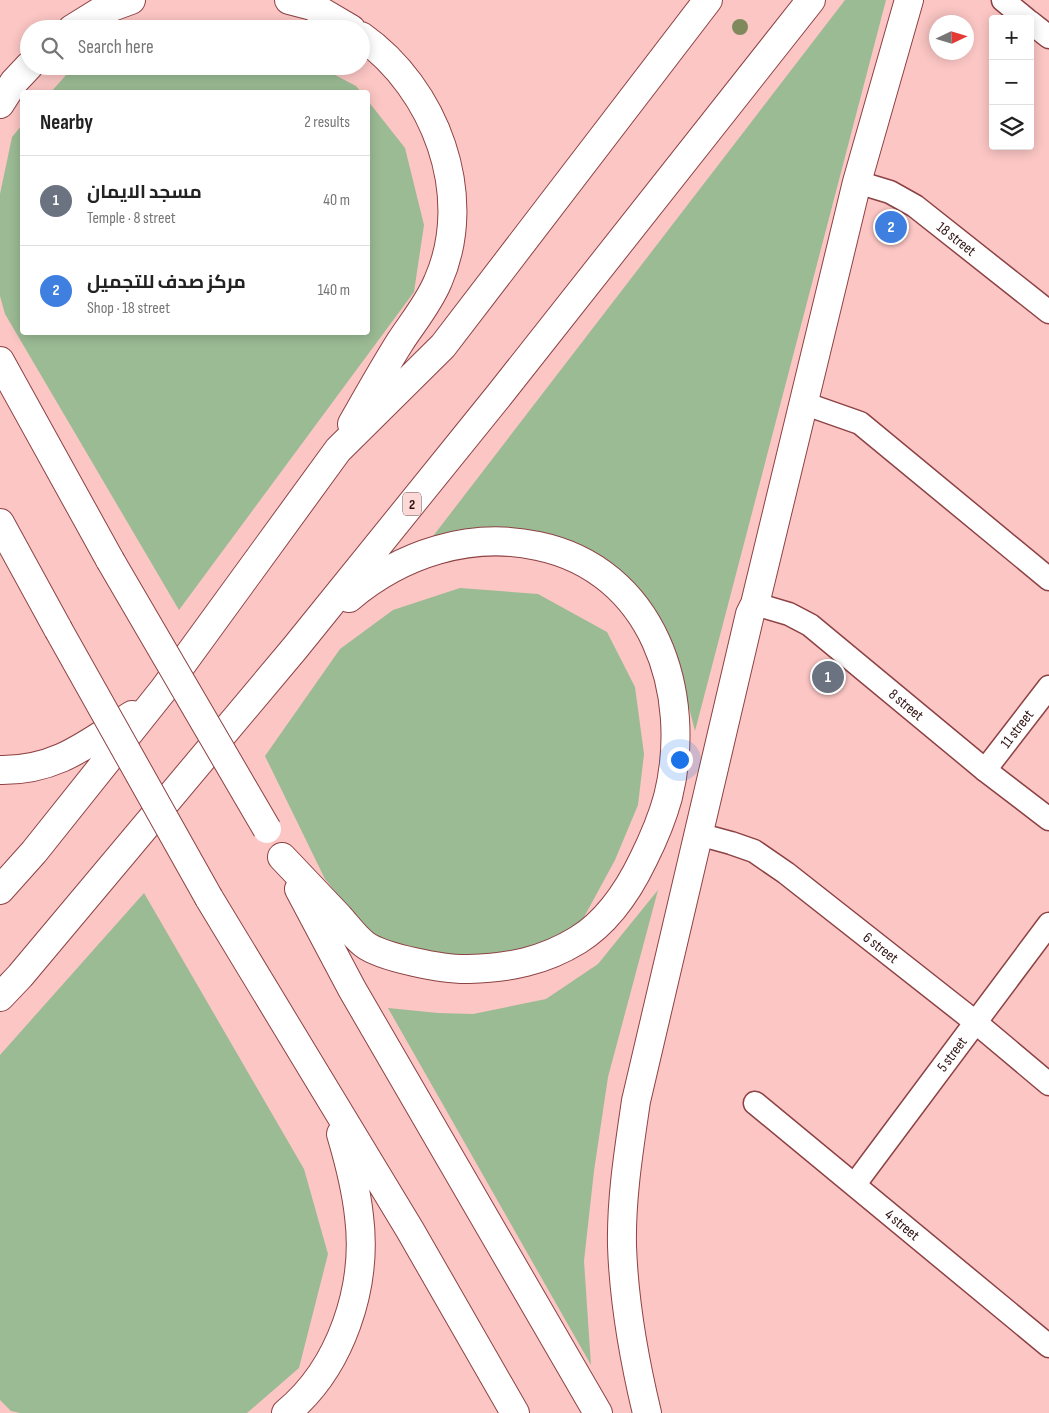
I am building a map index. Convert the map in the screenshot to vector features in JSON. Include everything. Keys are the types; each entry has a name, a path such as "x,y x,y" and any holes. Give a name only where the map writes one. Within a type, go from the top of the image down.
{"highway":[{"path":"87,20 101,12 131,0"},
{"path":"289,0 312,6 336,20"},
{"path":"338,450 442,346 708,0"},
{"name":"2","path":"0,998 295,648 500,394 811,0"},
{"path":"648,1413 628,1316 622,1245 626,1171 638,1092 750,614 755,604 802,403 857,182 909,0"},
{"path":"0,890 34,852 164,689 338,450 380,374 438,282 446,260 451,230 451,188 447,163 436,130 419,96 398,68 370,44"},
{"path":"0,104 21,75"},
{"path":"0,344 6,370 110,560 267,829 352,989 598,1413"},
{"path":"0,523 209,898 410,1230 515,1413"},
{"path":"282,856 365,945 407,961 455,970 499,968 537,960 580,939 611,911 634,879 654,839 668,796 674,756 674,716 667,670 650,625 623,590 592,566 560,550 524,543 482,542 447,547 415,557 387,570 362,587 295,648"},
{"path":"0,770 40,767 63,758 139,711 164,689"},
{"path":"286,1413 301,1400 327,1365 342,1335 354,1298 360,1261 360,1218 353,1176 327,1093"}],"street":[{"path":"1002,0 1021,15"},
{"path":"1034,25 1049,37"},
{"name":"18 street","path":"857,182 890,192 915,206 1049,312"},
{"path":"802,403 860,423 1049,580"},
{"name":"8 street","path":"755,604 789,614 810,625 985,770 1049,819"},
{"name":"11 street","path":"985,770 1049,687"},
{"name":"6 street","path":"698,834 754,851 786,873 974,1021 1049,1084"},
{"name":"5 street","path":"855,1184 974,1021 1049,924"},
{"name":"4 street","path":"755,1103 1049,1346"}],"green space":[{"path":"845,0 886,0 695,731 678,665 573,553 427,544"},
{"path":"66,75 335,75 356,86 359,90 53,90"},
{"path":"370,104 405,148 424,225 414,292 179,610 5,314 0,296 0,194 12,137 20,127 20,335 370,335"},
{"path":"460,588 538,594 607,632 635,687 644,754 638,805 615,860 583,919 541,950 489,965 391,949 363,926 325,879 265,756 340,649 393,610"},
{"path":"658,890 608,1077 594,1171 584,1261 591,1365 388,1008 473,1014 546,999 598,964"},
{"path":"144,893 304,1169 328,1254 299,1368 247,1413 20,1413 11,1411 0,1400 0,1055"}],"place":[{"name":"مركز صدف للتجميل","path":"891,227"},
{"name":"مسجد الايمان","path":"828,677"}]}
